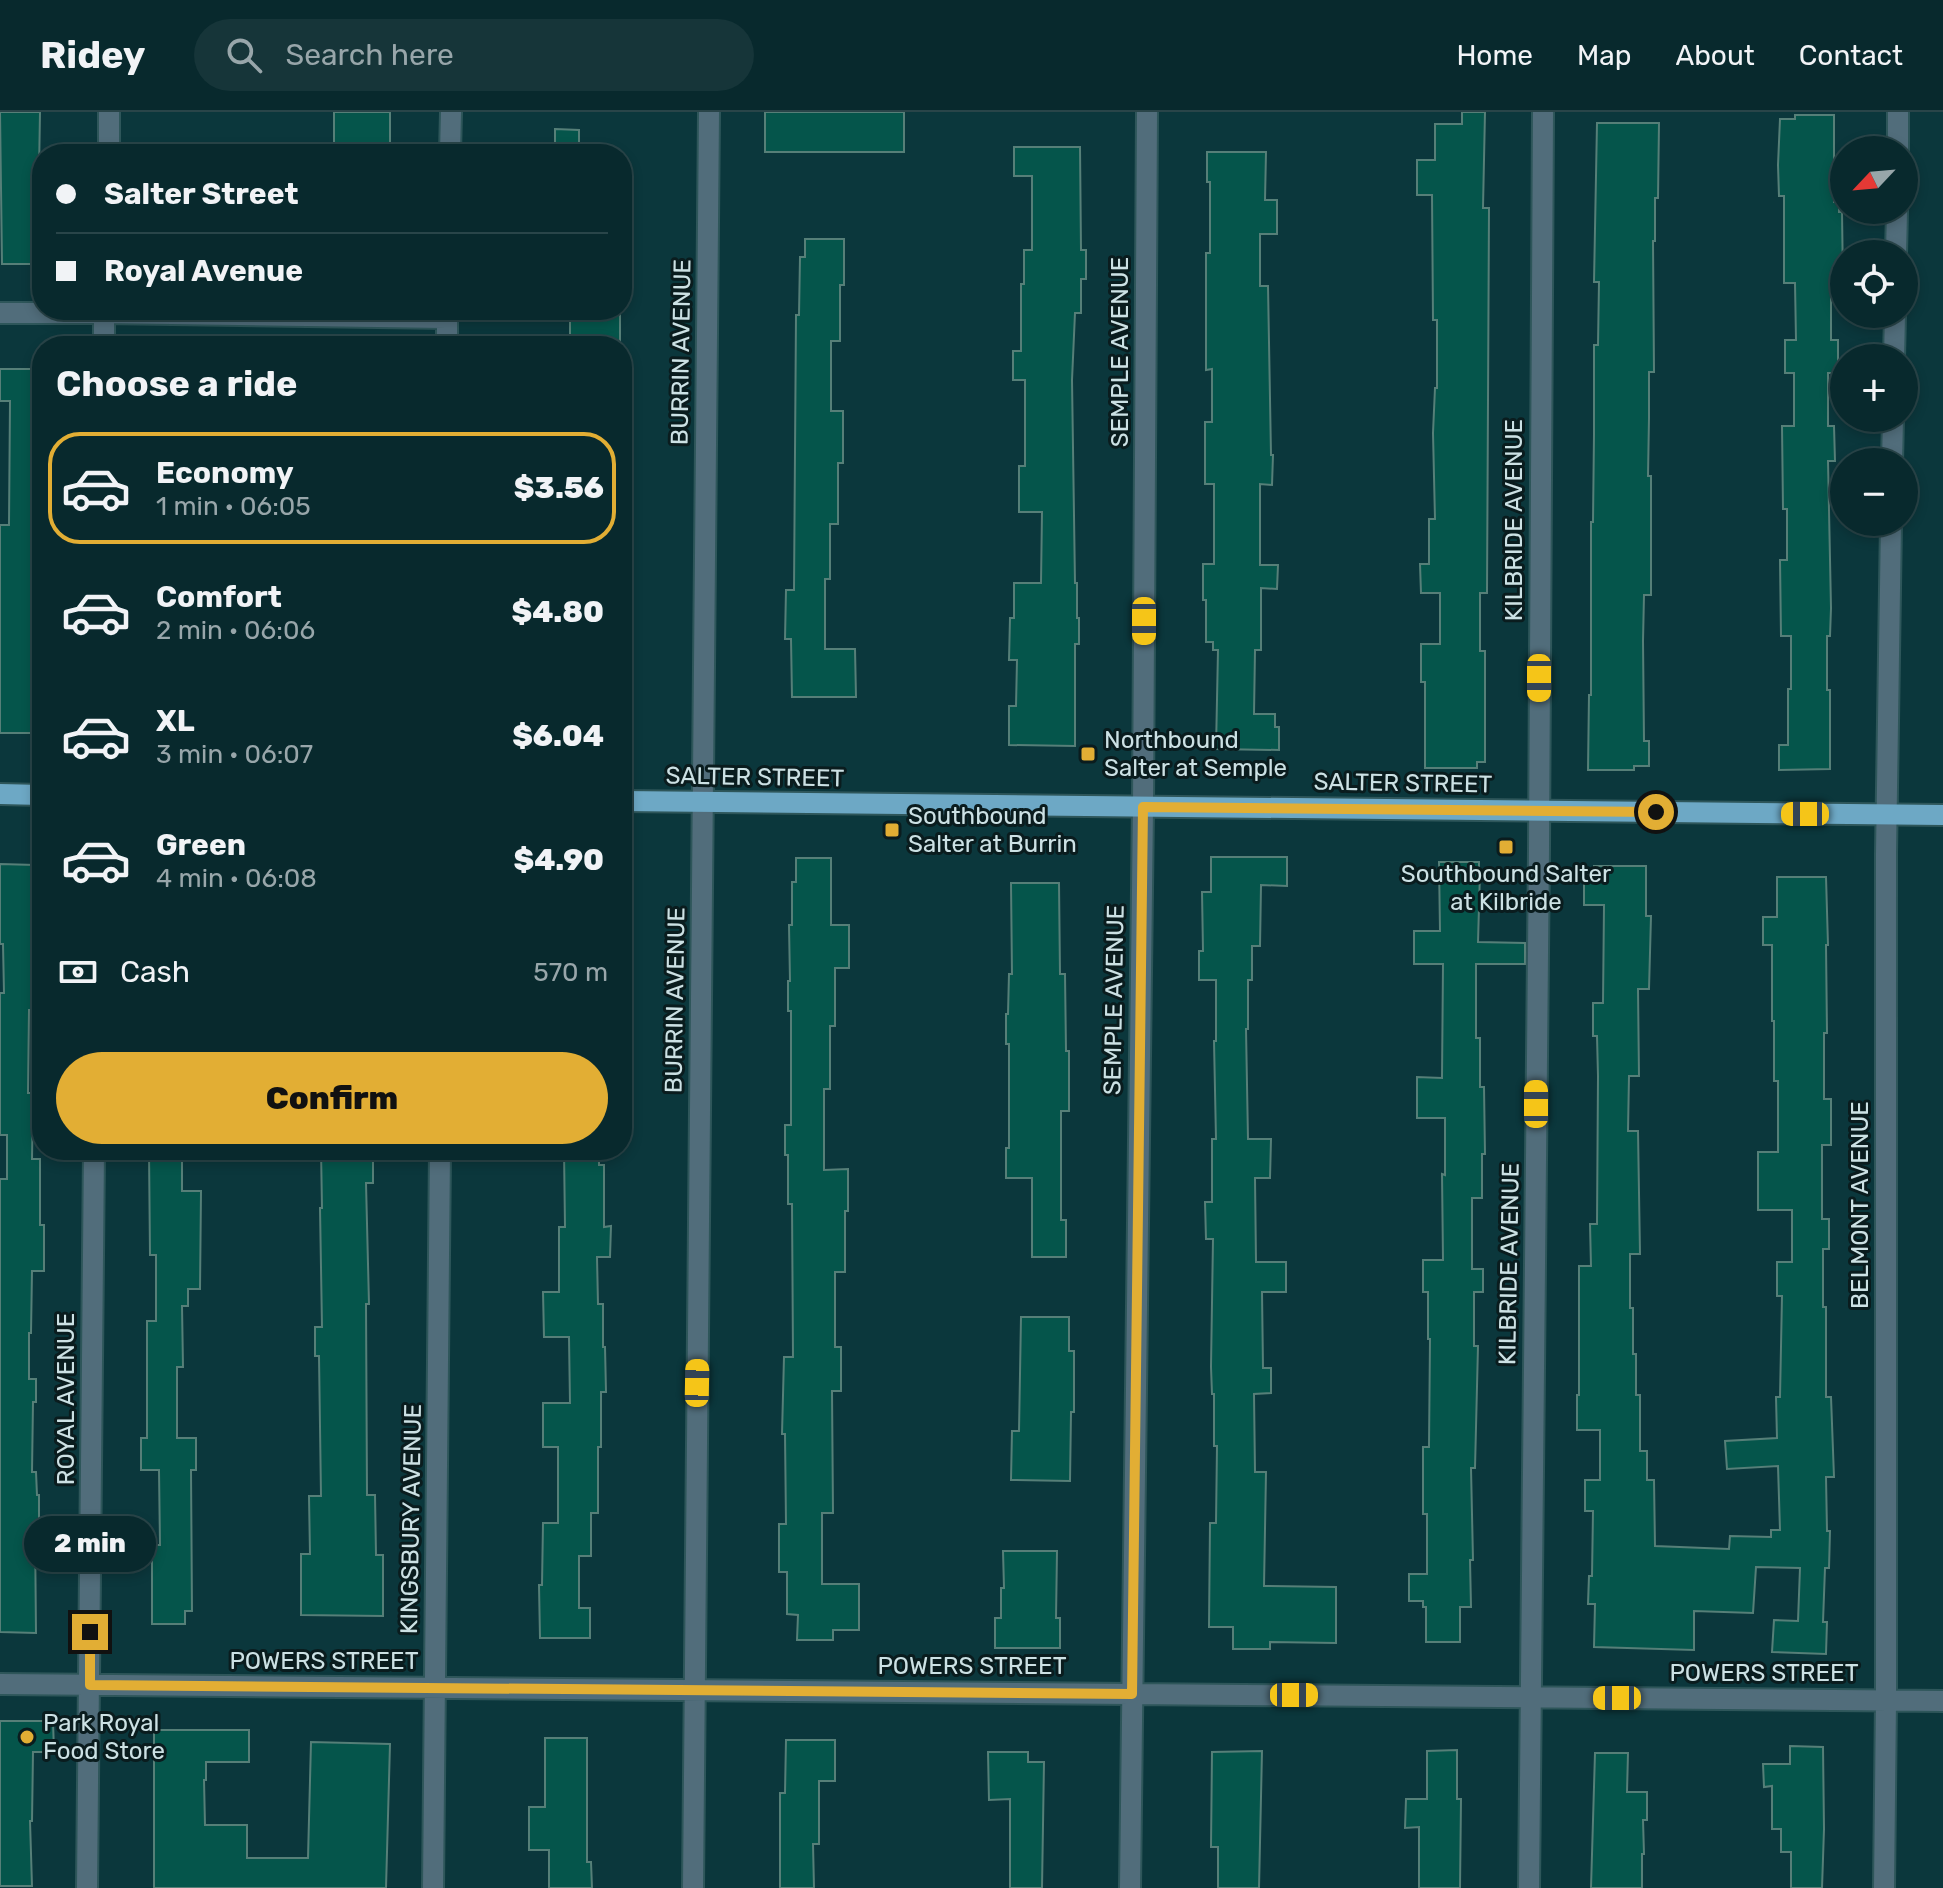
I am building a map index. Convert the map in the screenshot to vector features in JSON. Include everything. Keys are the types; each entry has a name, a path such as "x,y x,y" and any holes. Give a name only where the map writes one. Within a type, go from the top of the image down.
{"main road":[{"path":"0,794 32,795"},
{"name":"SALTER STREET","path":"632,801 1943,815"}],"street":[{"path":"109,112 109,144"},
{"path":"450,144 451,112"},
{"name":"BURRIN AVENUE","path":"693,1888 709,112"},
{"name":"SEMPLE AVENUE","path":"1130,1888 1143,807 1147,112"},
{"name":"KILBRIDE AVENUE","path":"1529,1888 1543,112"},
{"path":"1898,112 1898,136"},
{"path":"0,313 32,312"},
{"name":"BELMONT AVENUE","path":"1884,1888 1886,815 1891,536"},
{"name":"ROYAL AVENUE","path":"87,1888 94,1160"},
{"name":"KINGSBURY AVENUE","path":"433,1888 440,1160"},
{"name":"POWERS STREET","path":"0,1684 1943,1701"}],"building":[{"path":"0,112 40,112 39,144 32,144 32,264 2,264"},
{"path":"334,112 390,112 390,144 334,144"},
{"path":"765,112 904,112 904,152 765,152"},
{"path":"1462,112 1485,112 1483,208 1489,208 1487,593 1480,593 1480,651 1485,651 1485,762 1477,762 1477,768 1425,768 1425,682 1421,682 1421,644 1440,644 1440,593 1421,593 1420,564 1429,564 1429,519 1435,519 1433,433 1437,388 1437,320 1433,320 1432,195 1417,195 1417,160 1435,160 1435,124 1462,124"},
{"path":"1795,115 1834,115 1834,136 1830,136 1830,224 1842,224 1842,240 1830,240 1830,328 1831,340 1838,340 1838,344 1830,344 1828,373 1828,426 1830,432 1834,432 1835,448 1830,448 1828,461 1831,608 1830,636 1827,636 1827,690 1830,690 1830,769 1779,770 1779,745 1788,745 1788,689 1791,689 1791,636 1781,636 1780,560 1787,560 1782,426 1794,426 1794,373 1785,373 1785,340 1796,340 1795,283 1784,283 1784,196 1779,196 1778,165 1780,119 1795,119"},
{"path":"1597,123 1659,123 1658,198 1655,198 1653,241 1654,372 1649,372 1651,595 1644,595 1643,641 1644,741 1649,741 1649,766 1634,766 1634,770 1588,770 1594,345 1598,345 1599,282 1594,282"},
{"path":"555,129 579,130 579,144 555,144"},
{"path":"1014,147 1080,147 1081,250 1086,250 1086,279 1081,279 1081,313 1075,313 1072,380 1075,583 1079,618 1079,644 1075,644 1075,746 1009,745 1009,706 1016,706 1017,660 1009,660 1014,583 1041,583 1042,512 1019,512 1019,466 1025,466 1025,380 1013,380 1013,351 1021,351 1024,250 1032,250 1032,176 1014,176"},
{"path":"1207,152 1266,152 1265,200 1277,200 1277,234 1260,234 1260,286 1268,286 1273,455 1272,485 1260,484 1260,565 1278,565 1277,589 1261,588 1261,650 1255,650 1254,714 1275,714 1275,727 1279,727 1279,750 1216,749 1218,650 1213,650 1213,642 1206,642 1206,600 1203,600 1203,564 1214,564 1214,484 1205,484 1205,422 1212,422 1212,369 1206,370 1206,253 1210,253"},
{"path":"805,239 844,239 840,341 831,341 831,411 843,411 843,463 838,463 838,524 830,524 830,579 825,579 825,649 855,649 856,697 792,697 791,639 785,639 786,590 794,590 796,315 799,315 800,257 805,257"},
{"path":"570,320 620,320 620,336 570,336"},
{"path":"0,369 32,369 32,733 0,733 0,525 9,525 10,401 0,401"},
{"path":"1211,857 1287,857 1287,886 1261,885 1260,946 1252,946 1252,980 1248,980 1248,1139 1271,1139 1270,1178 1255,1178 1256,1262 1286,1262 1286,1292 1262,1292 1263,1368 1271,1368 1271,1393 1254,1394 1255,1472 1266,1472 1264,1586 1336,1587 1336,1643 1270,1642 1270,1649 1233,1649 1233,1627 1209,1627 1210,1523 1216,1523 1217,1446 1214,1446 1211,1367 1213,1239 1206,1239 1205,1202 1212,1202 1212,1139 1216,1139 1216,980 1199,980 1199,951 1203,951 1202,892 1211,892"},
{"path":"796,858 831,858 831,925 849,925 849,968 835,968 835,1026 830,1026 830,1089 824,1089 824,1170 848,1169 848,1211 845,1211 845,1272 835,1272 835,1347 841,1347 841,1391 832,1391 833,1513 822,1513 822,1584 859,1584 859,1630 833,1630 833,1640 797,1640 798,1615 787,1614 787,1572 779,1572 779,1524 786,1524 785,1434 782,1434 784,1357 793,1357 792,1204 788,1204 785,1125 791,1125 789,925 792,925 792,882 796,882"},
{"path":"1439,862 1479,862 1478,942 1525,943 1525,964 1476,964 1476,1038 1480,1038 1480,1087 1484,1087 1485,1154 1482,1154 1482,1198 1472,1198 1472,1269 1483,1269 1483,1292 1474,1292 1474,1346 1478,1346 1475,1468 1471,1468 1473,1560 1470,1560 1471,1607 1460,1607 1460,1642 1426,1642 1426,1607 1423,1607 1423,1601 1409,1601 1409,1574 1427,1574 1423,1447 1429,1447 1430,1339 1428,1292 1423,1292 1423,1260 1443,1260 1442,1174 1445,1175 1445,1118 1417,1118 1417,1077 1442,1078 1443,964 1414,964 1414,931 1440,931"},
{"path":"0,864 32,865 32,1010 29,1010 28,1093 32,1093 32,1160 40,1160 40,1225 44,1225 44,1271 32,1271 29,1333 29,1379 36,1379 32,1472 36,1472 39,1495 39,1527 35,1527 36,1633 0,1632 0,1179 7,1179 7,1135 0,1135 0,993 4,993 3,944 0,944"},
{"path":"1594,866 1646,866 1646,916 1651,916 1649,989 1638,989 1639,1076 1629,1076 1628,1131 1638,1131 1640,1254 1630,1254 1630,1308 1633,1308 1636,1395 1640,1395 1640,1451 1647,1451 1647,1480 1654,1480 1655,1546 1729,1549 1730,1536 1771,1537 1771,1530 1780,1530 1778,1466 1727,1469 1725,1441 1777,1438 1776,1397 1780,1397 1782,1296 1777,1296 1777,1262 1792,1262 1792,1210 1758,1210 1758,1152 1778,1152 1772,945 1763,945 1763,917 1777,917 1777,877 1826,877 1828,945 1824,1099 1831,1099 1831,1145 1822,1145 1822,1219 1829,1219 1829,1249 1823,1249 1823,1307 1826,1307 1826,1397 1831,1397 1834,1477 1826,1477 1827,1531 1830,1531 1823,1622 1827,1622 1826,1654 1772,1652 1774,1620 1798,1621 1800,1568 1756,1567 1753,1613 1694,1611 1694,1650 1594,1647 1595,1604 1588,1604 1589,1576 1592,1576 1593,1511 1585,1511 1585,1480 1600,1480 1600,1430 1577,1430 1577,1395 1579,1266 1591,1266 1590,1224 1597,1224 1598,1076 1593,1003 1603,1003 1604,905 1584,905 1584,875 1594,875"},
{"path":"1011,883 1059,883 1060,974 1065,974 1066,1051 1069,1051 1069,1111 1061,1111 1061,1220 1066,1220 1066,1257 1032,1257 1032,1178 1006,1178 1009,1044 1006,1044 1006,1014 1009,974 1012,974"},
{"path":"149,1160 182,1160 182,1191 201,1191 200,1289 188,1289 188,1306 182,1306 183,1367 177,1367 177,1438 196,1438 196,1470 191,1470 192,1611 185,1611 185,1624 152,1624 152,1545 160,1545 159,1470 141,1470 141,1438 147,1438 147,1321 156,1321 156,1255 150,1255"},
{"path":"321,1160 373,1160 373,1183 366,1183 369,1304 366,1304 367,1495 375,1495 376,1555 383,1555 383,1616 301,1615 301,1554 310,1554 309,1496 321,1496 319,1356 315,1356 315,1327 322,1327"},
{"path":"564,1160 599,1160 599,1165 604,1165 604,1227 611,1226 610,1257 597,1257 598,1304 603,1304 606,1392 601,1392 598,1513 591,1513 591,1556 579,1556 579,1608 590,1608 590,1638 540,1638 543,1523 558,1523 558,1447 543,1447 543,1403 570,1403 569,1337 544,1337 543,1292 559,1292 559,1227 565,1227"},
{"path":"1021,1317 1069,1317 1069,1351 1074,1351 1070,1481 1011,1480 1012,1431 1019,1431"},
{"path":"1003,1551 1057,1551 1056,1618 1060,1618 1060,1648 995,1648 995,1618 1001,1618 1001,1588 1004,1588"},
{"path":"0,1721 53,1721 54,1752 33,1752 30,1821 32,1886 0,1886"},
{"path":"154,1730 249,1730 249,1762 206,1762 204,1780 205,1825 247,1825 247,1858 308,1858 311,1742 390,1744 386,1888 154,1888"},
{"path":"545,1738 587,1738 587,1862 591,1862 592,1888 549,1888 549,1850 529,1850 529,1807 545,1807"},
{"path":"786,1740 835,1740 835,1781 819,1781 819,1844 813,1844 814,1888 780,1888 780,1793 785,1793"},
{"path":"1790,1746 1823,1747 1822,1888 1791,1888 1791,1852 1781,1852 1781,1829 1772,1829 1772,1786 1764,1787 1763,1764 1790,1764"},
{"path":"1457,1750 1457,1799 1461,1799 1460,1888 1419,1888 1419,1827 1405,1828 1406,1799 1427,1799 1427,1751"},
{"path":"1262,1751 1259,1888 1218,1888 1218,1847 1211,1847 1212,1752"},
{"path":"988,1752 1028,1752 1028,1762 1044,1762 1042,1888 1010,1888 1010,1799 989,1800"},
{"path":"1595,1753 1628,1753 1627,1792 1647,1792 1647,1820 1643,1820 1642,1888 1591,1888"}],"place":[{"name":"Northbound Salter at Semple","path":"1088,754"},
{"name":"Southbound Salter at Burrin","path":"892,830"},
{"name":"Southbound Salter at Kilbride","path":"1506,847"},
{"name":"Park Royal Food Store","path":"27,1737"}],"route":[{"path":"90,1632 90,1685 1132,1694 1143,807 1656,812"}]}
